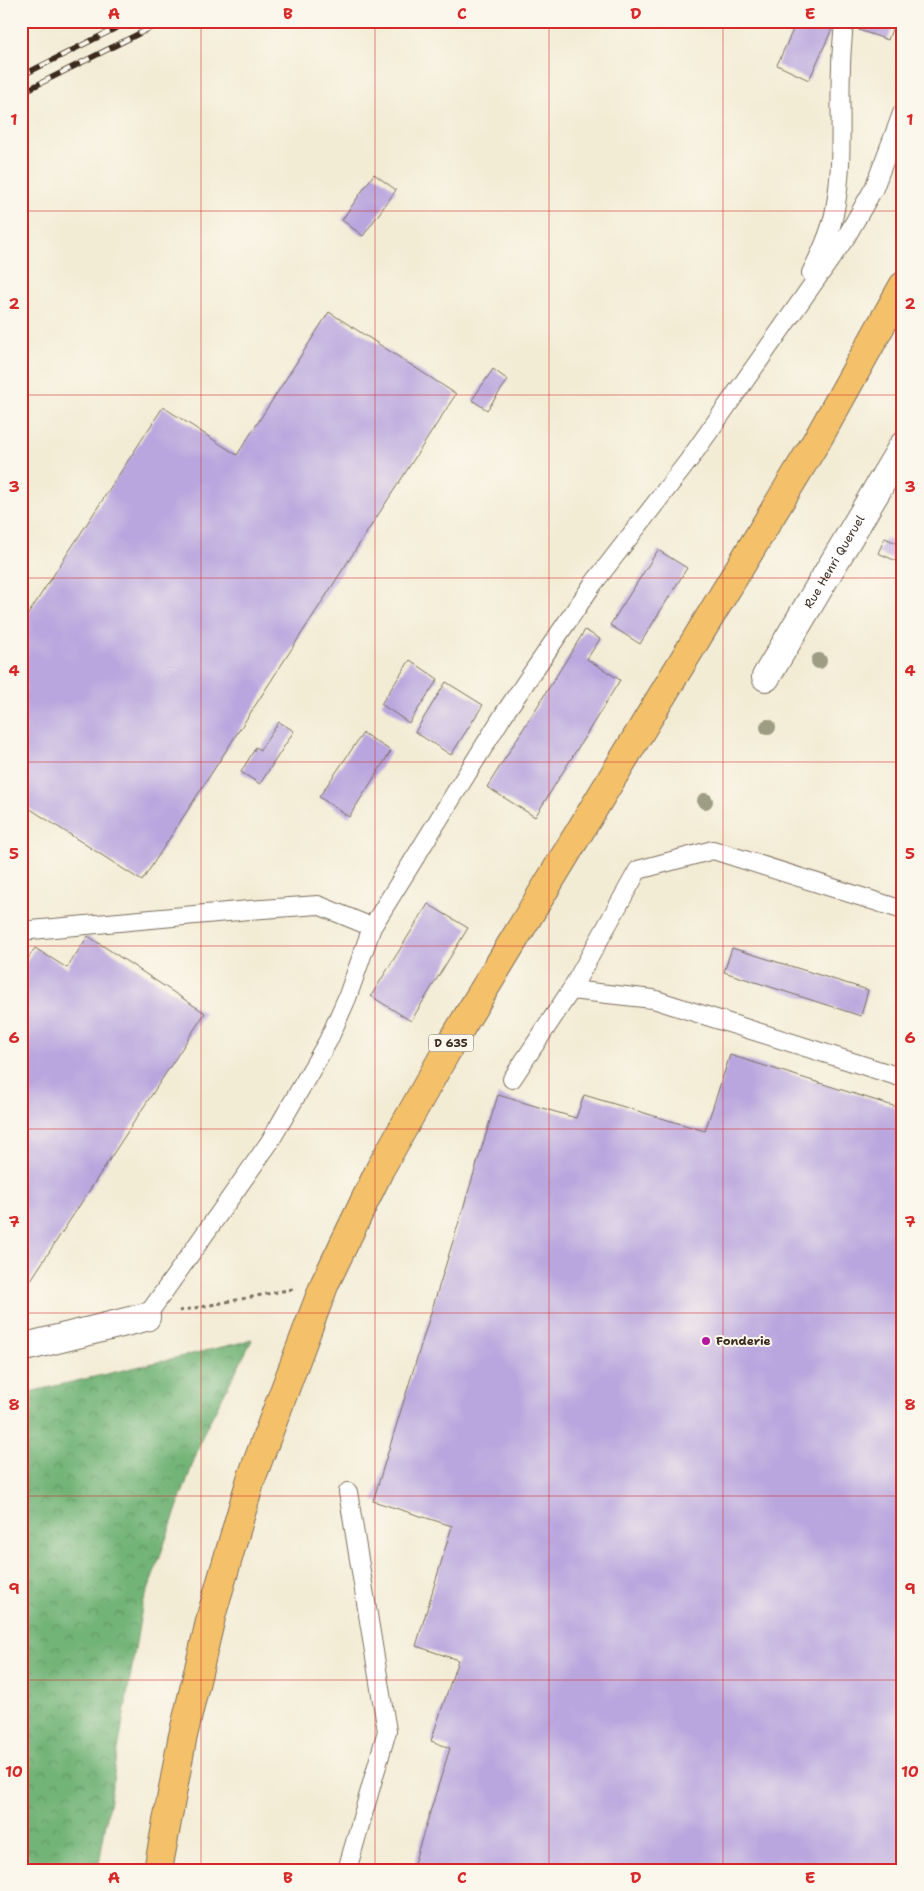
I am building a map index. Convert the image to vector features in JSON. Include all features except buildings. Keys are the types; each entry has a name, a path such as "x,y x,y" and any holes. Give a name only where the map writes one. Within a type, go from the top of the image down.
{"main road":[{"name":"D 635","path":"158,1870 182,1740 212,1613 251,1479 326,1283 380,1169 446,1052 820,435 903,286"}],"street":[{"name":"Rue Henri Queruel","path":"766,677 903,446"},
{"path":"21,1348 146,1317"}],"lane":[{"path":"795,309 820,256 835,211 840,175 842,133 841,68 844,21"},
{"path":"146,1317 269,1143 284,1118 328,1041 347,998 372,927 504,714 593,584 689,460 846,238 874,188 903,111"},
{"path":"512,1078 571,990 638,870 713,850 903,910"},
{"path":"21,931 249,910 318,906 372,927"},
{"path":"571,990 653,999 903,1078"},
{"path":"347,1870 387,1731 348,1492"}],"path":[{"path":"146,1317 326,1283"}],"green space":[{"path":"252,1340 204,1432 142,1607 98,1870 21,1870 21,1394"}],"railway":[{"path":"21,76 130,21"},
{"path":"21,93 164,21"}],"place":[{"name":"Fonderie","path":"706,1341"}]}
